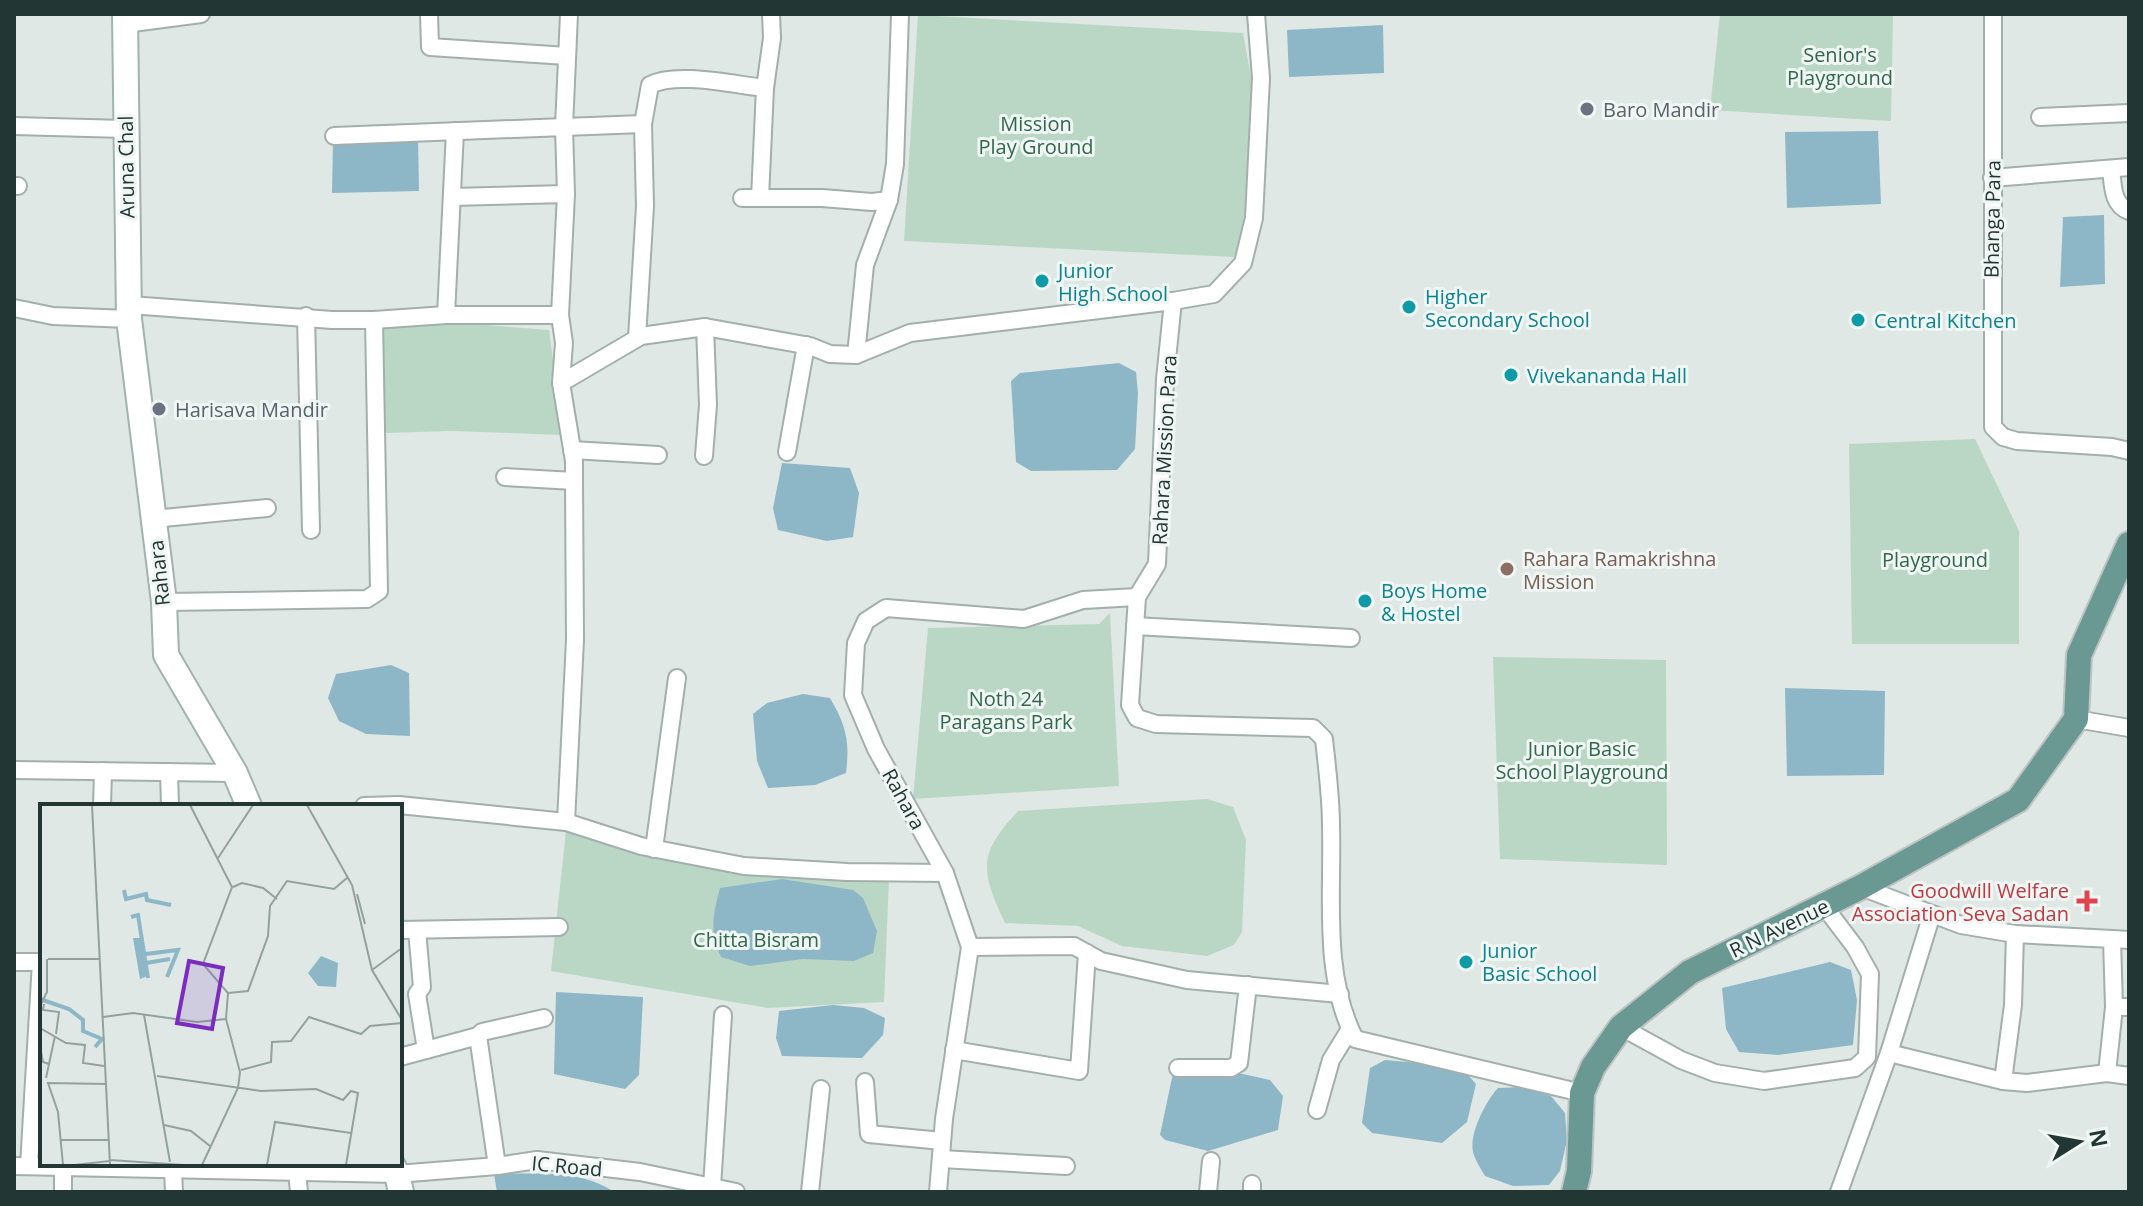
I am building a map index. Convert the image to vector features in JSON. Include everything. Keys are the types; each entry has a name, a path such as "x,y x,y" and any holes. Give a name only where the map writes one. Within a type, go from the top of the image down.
{"main road":[{"path":"2076,719 2079,655 2129,544"},
{"name":"R N Avenue","path":"1574,1192 1579,1171 1582,1093 1593,1067 1621,1027 1690,972 1861,887 2018,800 2076,719"}],"street":[{"path":"125,19 201,14"},
{"path":"429,14 430,47 567,56"},
{"path":"566,822 575,640 574,481 561,383 564,343 560,315 569,14"},
{"path":"760,198 765,88 772,38 771,14"},
{"path":"856,355 865,265 889,200 895,164 900,14"},
{"path":"561,383 637,338 705,327 806,345 830,354 856,355 910,333 1214,294 1243,263 1254,218 1261,78 1256,14"},
{"name":"Bhanga Para","path":"1993,14 1993,427 2003,437 2017,441 2112,447 2129,451"},
{"name":"Aruna Chal","path":"125,19 129,312"},
{"path":"637,338 645,206 643,124 650,85 661,79 765,88"},
{"path":"2040,117 2129,113"},
{"path":"334,136 643,124"},
{"path":"14,126 125,129"},
{"path":"446,315 455,131"},
{"path":"1992,178 2129,167"},
{"path":"2111,169 2116,201 2120,208 2129,211"},
{"path":"452,197 566,194"},
{"path":"742,198 889,200"},
{"name":"Rahara Mission Para","path":"1173,301 1165,379 1157,564 1137,597 1130,705 1137,718 1156,724 1313,728 1324,739 1331,821 1333,960 1340,994"},
{"path":"14,308 53,316 129,312 306,316 332,320 446,315 560,315"},
{"name":"Rahara","path":"129,312 164,602 166,655 235,773 248,804"},
{"path":"306,316 311,530"},
{"path":"164,602 367,599 379,591 374,320"},
{"path":"704,456 708,405 705,327"},
{"path":"787,452 806,345"},
{"path":"572,450 658,455"},
{"path":"505,477 574,481"},
{"path":"153,519 267,508"},
{"name":"Rahara","path":"970,947 945,873 876,749 853,695 856,643 866,621 886,608 1024,619 1083,600 1137,597"},
{"path":"1135,626 1351,638"},
{"path":"654,849 677,678"},
{"path":"2076,719 2129,728"},
{"path":"14,770 235,773"},
{"path":"102,804 103,771"},
{"path":"169,772 170,804"},
{"path":"402,805 566,822 654,849 744,866 847,872 945,873"},
{"path":"1861,887 1961,925 2015,934 2129,940"},
{"path":"1621,1027 1681,1060 1715,1073 1764,1081 1855,1068 1867,1057 1870,974 1855,947 1824,906"},
{"path":"1839,1192 1889,1053 1932,914"},
{"path":"426,1050 417,994 422,987 409,930 559,927"},
{"path":"2003,1081 2013,1005 2015,934"},
{"path":"2107,1073 2121,1007 2112,939"},
{"path":"938,1192 942,1141 970,947 1074,946 1101,961 1187,980 1340,994 1355,1039 1582,1093"},
{"path":"954,1050 1079,1071 1087,953"},
{"path":"14,962 40,962"},
{"path":"21,1166 40,981"},
{"path":"1178,1068 1231,1068 1239,1063 1248,985"},
{"path":"712,1187 723,1015"},
{"path":"402,1056 478,1036 482,1032 544,1018"},
{"path":"1317,1110 1331,1060 1350,1029"},
{"path":"478,1036 497,1166"},
{"path":"1889,1053 2003,1081 2027,1083 2107,1073 2129,1076"},
{"path":"865,1082 869,1134 942,1141"},
{"path":"810,1192 821,1089"},
{"path":"941,1159 1066,1166"},
{"name":"IC Road","path":"21,1166 397,1177 537,1160 640,1172 692,1188 712,1187 736,1192"},
{"path":"1208,1192 1211,1161"},
{"path":"63,1168 63,1192"},
{"path":"173,1170 174,1192"},
{"path":"297,1172 299,1192"}],"green space":[{"name":"Senior's Playground","path":"1720,14 1893,14 1891,121 1710,110"},
{"name":"Mission Play Ground","path":"918,15 1243,33 1252,83 1247,223 1234,257 904,241"},
{"path":"449,322 549,330 563,435 451,431 384,433 380,326"},
{"name":"Playground","path":"1975,439 2019,531 2019,644 1852,644 1849,444"},
{"name":"Noth 24 Paragans Park","path":"1110,613 1119,786 913,799 928,628 1099,624"},
{"name":"Junior Basic School Playground","path":"1493,657 1666,660 1667,865 1500,859"},
{"path":"1207,799 1233,807 1246,840 1242,932 1234,945 1207,956 1122,946 1078,926 1005,923 991,889 987,863 996,839 1018,811"},
{"name":"Chitta Bisram","path":"566,830 639,852 889,878 884,1002 768,1008 551,971"}],"water":[{"path":"1383,25 1384,73 1289,77 1287,30"},
{"path":"1878,131 1881,204 1787,208 1785,132"},
{"path":"418,137 419,191 332,193 333,140"},
{"path":"2104,215 2105,284 2060,287 2063,217"},
{"path":"1119,363 1136,372 1138,393 1135,449 1117,470 1031,471 1016,462 1011,381 1020,373"},
{"path":"782,463 850,468 859,493 853,537 827,541 778,530 773,508"},
{"path":"391,665 409,673 410,736 366,734 339,721 328,698 336,674"},
{"path":"1785,688 1885,691 1884,775 1787,776"},
{"path":"803,694 830,698 846,734 846,773 815,785 768,788 757,761 753,714 767,703"},
{"path":"782,879 853,890 863,898 877,931 873,953 854,961 803,959 750,966 721,957 713,923 720,888"},
{"path":"1830,962 1851,970 1857,1000 1853,1045 1778,1055 1739,1052 1726,1029 1722,988"},
{"path":"556,992 643,997 639,1075 625,1089 554,1074"},
{"path":"833,1005 864,1008 885,1018 883,1035 862,1058 782,1056 776,1038 779,1011"},
{"path":"1385,1060 1461,1067 1476,1084 1467,1122 1442,1143 1372,1133 1362,1123 1370,1068"},
{"path":"1173,1073 1243,1074 1270,1080 1283,1096 1278,1130 1208,1151 1165,1140 1160,1135"},
{"path":"1521,1087 1551,1096 1565,1113 1567,1140 1560,1171 1549,1185 1513,1186 1485,1176 1473,1152 1476,1127 1493,1094 1498,1088"},
{"path":"494,1174 569,1176 598,1183 611,1190 497,1192"}],"place":[{"name":"Baro Mandir","path":"1587,109"},
{"name":"Junior High School","path":"1042,281"},
{"name":"Higher Secondary School","path":"1409,307"},
{"name":"Central Kitchen","path":"1858,320"},
{"name":"Vivekananda Hall","path":"1511,375"},
{"name":"Harisava Mandir","path":"159,409"},
{"name":"Rahara Ramakrishna Mission","path":"1507,569"},
{"name":"Boys Home & Hostel","path":"1365,601"},
{"name":"Goodwill Welfare Association Seva Sadan","path":"2087,901"},
{"name":"Junior Basic School","path":"1466,962"}]}
